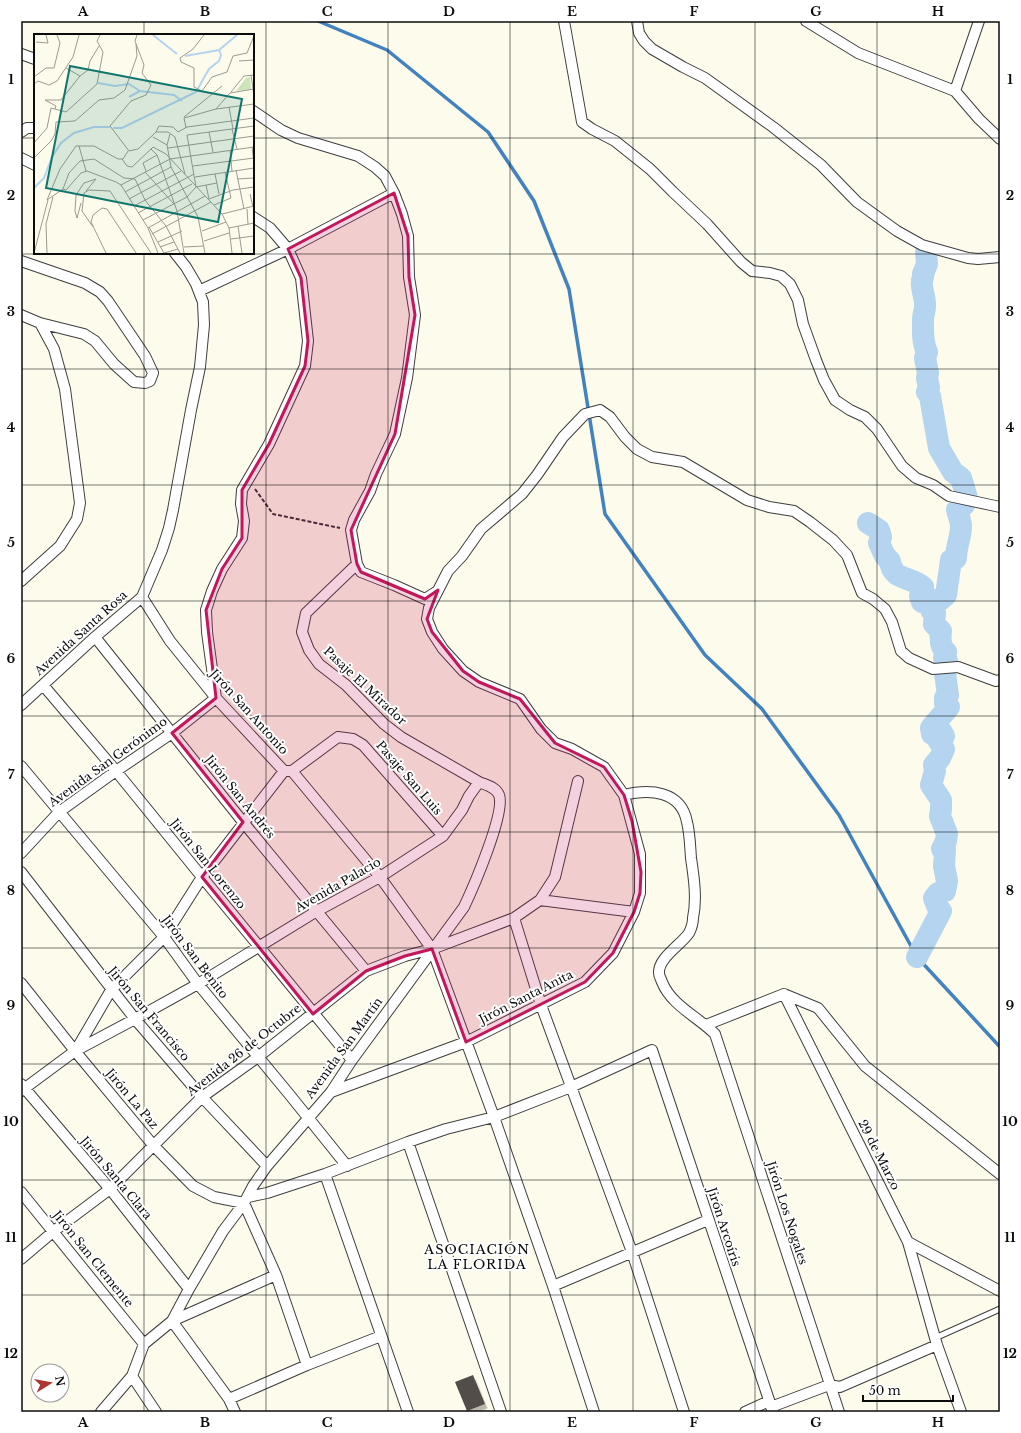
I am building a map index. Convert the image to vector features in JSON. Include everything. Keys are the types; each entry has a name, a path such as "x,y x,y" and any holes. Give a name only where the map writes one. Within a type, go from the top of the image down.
{"street":[{"path":"564,21 582,122 615,141 650,169 707,224 741,262 752,271 781,276 790,284 798,300 803,324 816,360 824,380 835,400 850,410 865,417 873,425 902,466 916,478 933,485 949,496 1000,507"},
{"path":"637,21 644,42 652,49 682,67 705,78 773,127 821,165 857,202 897,231 922,245 968,258 978,259 1000,257"},
{"path":"806,21 858,53 955,91 978,119 1000,139"},
{"path":"955,91 979,21"},
{"path":"21,54 34,59"},
{"path":"254,112 281,130 298,138 358,156 375,167 384,176 394,192 408,236 409,277 415,315 407,378 395,434 376,474 370,491 354,520 351,530 357,564 360,572 425,599 438,590"},
{"path":"21,132 27,128 34,128"},
{"path":"21,158 34,164"},
{"path":"199,291 288,249 394,192"},
{"path":"216,698 207,632 206,610 212,591 222,569 242,538 244,521 241,504 242,490 269,444 304,366 308,341 301,278 288,249 270,228 254,218"},
{"path":"142,598 162,550 173,510 189,417 200,367 204,325 203,302 199,291 186,267 176,254"},
{"path":"21,261 85,283 100,292 108,301 145,356 153,372 150,381 145,384 134,382 114,364 95,342 84,334 40,323 21,315"},
{"path":"21,581 60,546 77,519 80,503 65,389 54,349 40,323"},
{"path":"624,795 604,767 572,749 555,743 542,729 520,699 479,682 463,671 443,649 432,632 427,619 429,608 448,571 462,556 481,529 522,494 563,437 585,414 600,410 610,417 625,437 637,449 652,457 683,462 747,500 769,507 794,511 833,540 846,555 862,593 874,599 885,609 892,622 901,650 909,658 933,669 958,667 996,681 1000,680"},
{"name":"Pasaje El Mirador","path":"357,564 306,614 302,632 309,650 319,664 346,685 384,724 401,737 479,782"},
{"name":"Avenida Santa Rosa","path":"21,705 95,637 142,598"},
{"name":"Jirón San Antonio","path":"142,598 170,641 216,698 288,771 380,877 432,949 494,1117 553,1286 594,1412"},
{"name":"Jirón San Andrés","path":"95,637 243,822 366,971"},
{"name":"Jirón San Lorenzo","path":"43,685 116,771 352,1060"},
{"name":"Avenida San Gerónimo","path":"21,853 59,812 172,733 216,698"},
{"name":"Pasaje San Luis","path":"75,1051 111,990 164,937 202,877 243,822 288,771 338,737 353,739 363,745 442,836"},
{"name":"Jirón San Benito","path":"21,766 164,937 198,984 347,1166"},
{"path":"432,949 514,918 540,900 556,877 578,781"},
{"path":"432,949 464,907 477,879 498,817 500,796 496,790 479,782"},
{"name":"Avenida Palacio","path":"22,1088 75,1051 198,984 317,911 380,877 442,836 462,810 469,796 479,782"},
{"name":"Jirón Los Nogales","path":"624,795 650,791 672,798 681,808 687,821 694,884 693,919 689,933 662,960 659,973 666,992 685,1010 706,1025 715,1034 839,1412"},
{"name":"Jirón Santa Anita","path":"331,1092 466,1042 585,982 613,953 634,912 640,893 640,854 624,795"},
{"name":"Jirón San Francisco","path":"21,872 135,1019 202,1097 267,1166"},
{"path":"540,900 634,912"},
{"path":"514,918 541,1005 632,1252 684,1412"},
{"name":"Avenida 26 de Octubre","path":"21,1259 54,1231 110,1189 202,1097 258,1057 366,971 405,956 432,949"},
{"name":"Avenida San Martín","path":"144,1344 172,1321 189,1289 224,1231 246,1200 253,1186 267,1166 331,1092 352,1060 432,949"},
{"name":"Jirón La Paz","path":"21,983 153,1145 193,1186 214,1197 246,1200"},
{"path":"706,1025 784,994 818,1008 865,1066 1000,1174"},
{"name":"29 de Marzo","path":"784,994 908,1242 936,1341 961,1412"},
{"name":"Jirón Arcoíris","path":"571,1087 652,1050 771,1407"},
{"path":"307,1365 276,1276 246,1200 325,1174 408,1142 494,1117 571,1087"},
{"name":"Jirón Santa Clara","path":"22,1088 110,1189 189,1289"},
{"path":"408,1142 501,1412"},
{"path":"325,1174 408,1412"},
{"name":"Jirón San Clemente","path":"21,1192 144,1344"},
{"path":"553,1286 708,1220"},
{"path":"908,1242 1000,1291"},
{"path":"235,1412 229,1399 172,1321 276,1276"},
{"path":"229,1399 307,1365 381,1336"},
{"path":"745,1412 771,1407 829,1385 840,1387 936,1341"},
{"path":"101,1412 132,1376 144,1344"},
{"path":"132,1376 156,1412"}],"lane":[{"path":"936,1341 1000,1309"}],"path":[{"path":"248,479 273,514 351,530"}],"highlighted area":[{"path":"394,193 408,236 409,277 415,315 395,434 351,530 357,564 361,572 425,599 438,590 427,619 432,632 463,671 479,682 520,699 555,743 604,767 624,795 632,821 641,872 640,893 634,912 613,953 585,982 466,1042 432,949 405,956 366,971 313,1014 202,877 243,822 172,733 216,698 206,610 222,569 242,538 242,490 269,444 305,366 308,341 301,278 288,249"}],"building":[{"path":"473,1375 485,1404 467,1411 455,1382"}],"waterway":[{"path":"318,21 387,50 488,132 534,201 569,289 605,514 705,655 762,709 839,815 917,957 1000,1047"},
{"path":"917,957 941,911 934,898 938,893 945,891 947,881 944,866 945,850 942,849 946,841 947,834 940,816 941,800 931,785 935,771 934,765 940,758 944,749 938,740 944,736 941,731 932,734 931,728 949,707 945,703 945,698 948,695 944,666 947,661 944,658 946,652 941,643 941,631 934,624 935,613 931,610 930,604 933,600 940,600 946,595 951,560 956,558 961,530 961,522 957,510 964,505 967,498 961,478 953,472 939,448 930,396 927,392 929,388 925,358 927,352 924,344 923,332 925,303 922,284 923,274 927,264 926,252"},
{"path":"868,523 879,530 881,537 879,543 885,556 890,561 894,572 923,587 920,596 922,602 927,601 930,604"}],"district":[{"name":"ASOCIACIÓN LA FLORIDA","path":"477,1256"}]}
